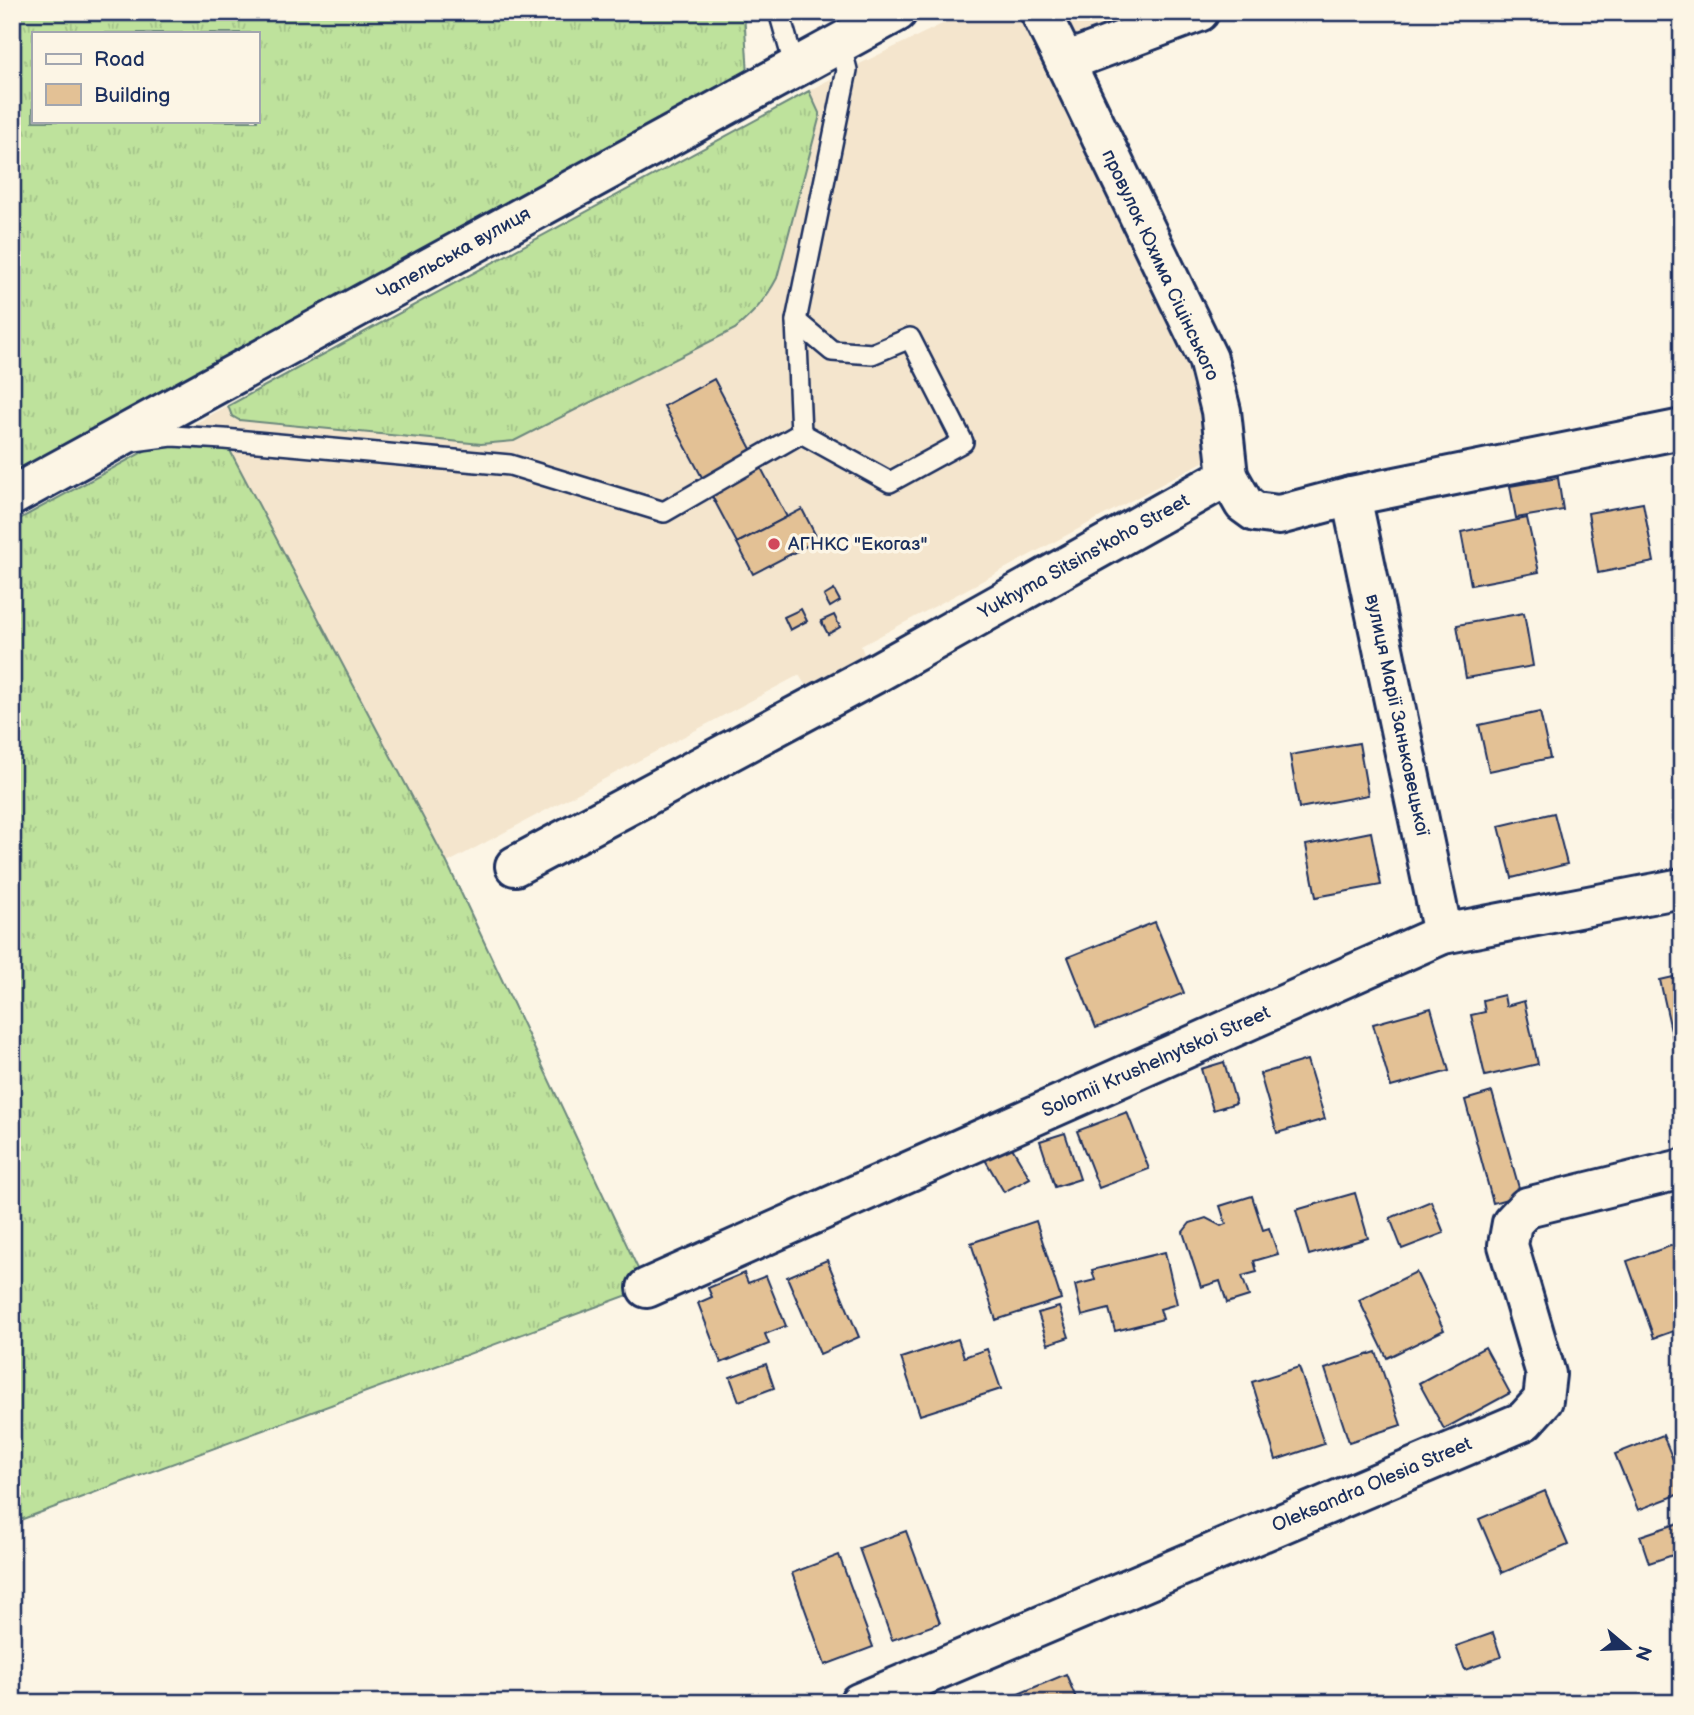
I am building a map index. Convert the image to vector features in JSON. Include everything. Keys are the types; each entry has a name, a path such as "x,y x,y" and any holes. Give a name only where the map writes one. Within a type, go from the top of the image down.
{"street":[{"name":"Чапельська вулиця","path":"12,496 897,12"},
{"name":"провулок Юхима Сіцінського","path":"1040,12 1208,359 1222,411 1228,476"},
{"path":"1065,62 1199,12"},
{"path":"1228,476 1244,504 1255,512 1290,513 1351,496 1682,429"},
{"name":"Yukhyma Sitsins'koho Street","path":"515,866 878,672 1228,476"},
{"name":"вулиця Марії Заньковецької","path":"1351,496 1443,933"},
{"name":"Solomii Krushelnytskoi Street","path":"647,1288 1443,933 1682,888"},
{"name":"Oleksandra Olesia Street","path":"859,1703 1524,1421 1543,1400 1546,1374 1508,1245 1512,1223 1527,1207 1682,1169"}],"lane":[{"path":"779,12 795,68"},
{"path":"800,433 796,321 847,70 840,43"},
{"path":"796,321 832,351 872,354 910,338 963,442 890,482 800,433"},
{"path":"109,444 172,436 510,465 664,512 800,433"}],"shaded area":[{"path":"967,12 1199,12 1066,62 1225,450 861,646 866,659 809,691 799,675 447,863 224,440 172,436 847,70"}],"green space":[{"path":"12,12 744,12 749,91 12,496"},
{"path":"809,91 820,115 777,278 759,305 735,329 514,441 481,444 239,420 232,416 228,406"},
{"path":"172,436 224,439 447,863 647,1288 12,1523 12,523"}],"building":[{"path":"714,379 787,517 737,543 664,406"},
{"path":"1558,478 1563,510 1516,518 1510,486"},
{"path":"1643,503 1654,562 1598,573 1588,513"},
{"path":"802,509 818,540 753,574 737,543"},
{"path":"1527,518 1539,572 1471,585 1461,532"},
{"path":"834,590 840,601 830,607 824,596"},
{"path":"801,609 807,621 790,630 784,617"},
{"path":"1524,613 1533,666 1466,678 1457,625"},
{"path":"834,615 840,627 828,634 821,621"},
{"path":"1540,712 1550,758 1489,771 1479,725"},
{"path":"1359,743 1368,795 1299,808 1290,755"},
{"path":"1554,813 1567,864 1512,878 1499,826"},
{"path":"1371,832 1381,885 1316,897 1306,845"},
{"path":"1155,922 1184,993 1096,1028 1068,957"},
{"path":"1682,975 1682,1062 1678,1062 1660,980"},
{"path":"1504,995 1506,1006 1524,1001 1538,1064 1485,1076 1471,1015 1485,1012 1483,1000"},
{"path":"1431,1008 1449,1071 1391,1087 1373,1024"},
{"path":"1307,1060 1325,1119 1277,1133 1260,1074"},
{"path":"1224,1062 1236,1103 1213,1110 1201,1069"},
{"path":"1492,1092 1521,1195 1493,1203 1465,1100"},
{"path":"1127,1112 1149,1169 1099,1188 1077,1131"},
{"path":"1065,1133 1080,1179 1055,1187 1040,1141"},
{"path":"1005,1136 1030,1178 1004,1192 980,1151"},
{"path":"1355,1193 1368,1238 1309,1255 1296,1210"},
{"path":"1252,1196 1263,1230 1269,1228 1278,1254 1254,1261 1257,1272 1242,1276 1249,1296 1227,1303 1220,1281 1201,1287 1183,1232 1190,1223 1206,1218 1221,1226 1226,1224 1220,1206"},
{"path":"1431,1201 1444,1233 1402,1249 1390,1218"},
{"path":"1036,1221 1061,1299 996,1320 971,1243"},
{"path":"1682,1242 1682,1328 1654,1338 1627,1261"},
{"path":"1165,1252 1177,1304 1160,1309 1163,1319 1115,1331 1109,1309 1082,1316 1075,1285 1095,1280 1092,1270"},
{"path":"827,1260 859,1337 820,1354 787,1277"},
{"path":"1416,1272 1444,1330 1387,1358 1359,1300"},
{"path":"744,1273 748,1283 766,1276 786,1326 765,1334 769,1344 721,1363 698,1303 712,1297 708,1288"},
{"path":"1059,1307 1069,1337 1048,1344 1038,1313"},
{"path":"958,1339 964,1357 987,1349 1001,1389 920,1415 901,1358"},
{"path":"1485,1347 1510,1393 1444,1429 1419,1383"},
{"path":"1376,1352 1401,1425 1349,1442 1325,1369"},
{"path":"766,1364 774,1388 739,1401 730,1377"},
{"path":"1299,1367 1324,1444 1276,1460 1252,1382"},
{"path":"1663,1435 1682,1482 1682,1493 1638,1510 1615,1454"},
{"path":"1545,1491 1568,1545 1502,1573 1479,1519"},
{"path":"1682,1522 1682,1552 1649,1563 1640,1536"},
{"path":"906,1531 940,1623 892,1640 859,1548"},
{"path":"839,1555 873,1647 825,1665 792,1573"},
{"path":"1493,1633 1501,1657 1465,1670 1456,1646"},
{"path":"1066,1674 1078,1703 1011,1703 1009,1698"}],"place":[{"name":"АГНКС \"Екогаз\"","path":"774,544"}]}
